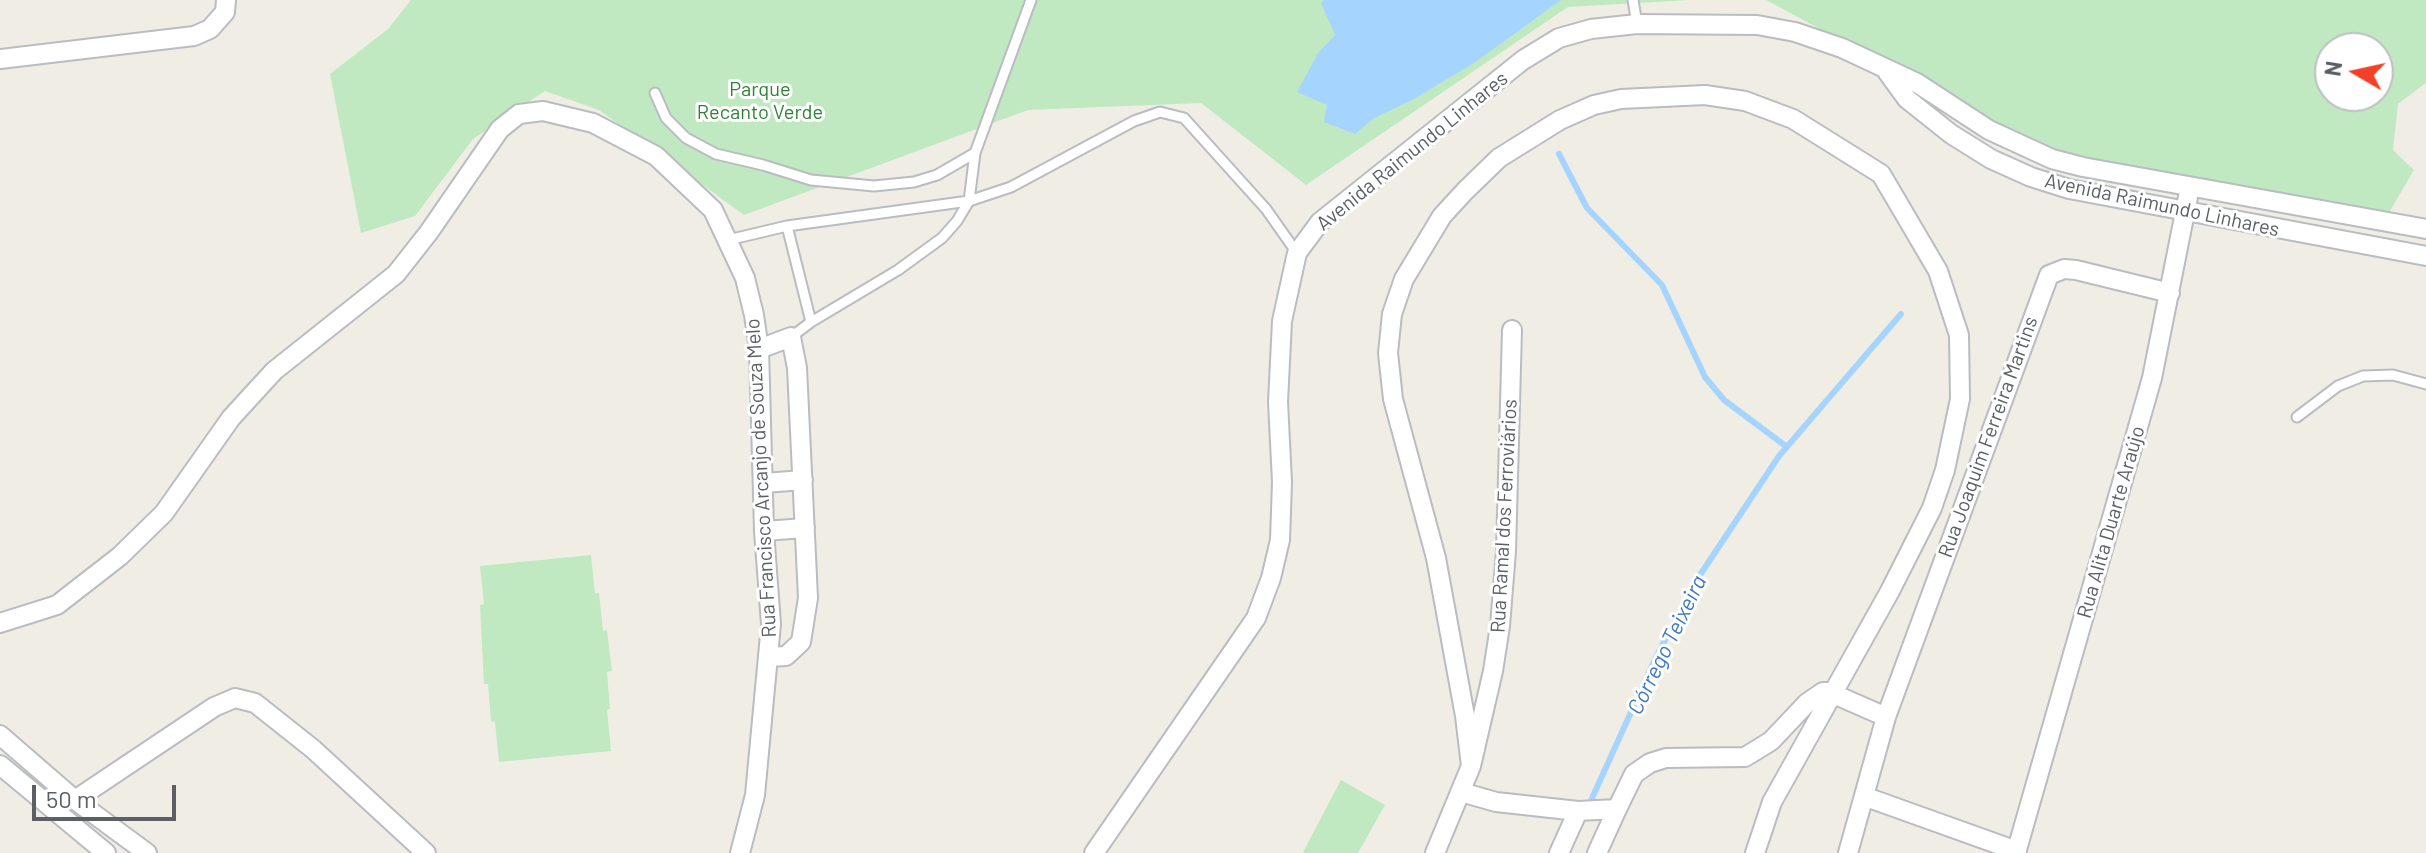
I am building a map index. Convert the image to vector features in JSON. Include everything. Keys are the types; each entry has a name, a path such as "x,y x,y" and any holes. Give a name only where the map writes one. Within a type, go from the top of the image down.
{"street":[{"path":"0,59 194,36 210,29 225,12 226,0"},
{"name":"Avenida Raimundo Linhares","path":"1094,853 1256,618 1271,578 1280,540 1282,482 1278,402 1282,321 1297,253 1320,222 1523,60 1559,38 1591,29 1637,24 1757,25 1783,30 1842,48 1917,83 1989,130 2052,159 2426,229"},
{"name":"Avenida Raimundo Linhares","path":"1886,70 1907,99 1951,134 1991,159 2031,177 2069,189 2426,256"},
{"path":"1471,766 1436,558 1393,399 1388,353 1392,314 1404,279 1442,216 1499,158 1560,120 1594,105 1621,99 1705,95 1745,101 1793,119 1881,174 1938,271 1959,335 1960,399 1945,470 1932,508 1890,591 1772,802 1755,853"},
{"name":"Rua Francisco Arcanjo de Souza Melo","path":"0,623 57,605 120,556 164,513 231,418 274,371 396,274 500,129 519,114 543,111 593,123 656,156 713,210 745,278 759,349 764,531 771,624 755,795 740,853"},
{"name":"Rua Alita Duarte Araújo","path":"2017,852 2152,378 2190,187"},
{"name":"Rua Joaquim Ferreira Martins","path":"1848,853 1886,717 2049,275 2064,269 2076,270 2170,293"},
{"name":"Rua Ramal dos Ferroviários","path":"1438,845 1471,766 1500,626 1506,551 1512,330"},
{"path":"759,349 791,337 797,368 808,598 801,642 786,656 770,657"},
{"path":"764,483 803,480"},
{"path":"764,531 805,528"},
{"path":"1597,853 1634,774 1650,763 1666,758 1745,757 1771,741 1823,692 1886,717"},
{"path":"75,800 214,707 235,698 255,703 313,749 426,853"},
{"path":"0,735 75,800 147,853"},
{"path":"0,765 106,853"},
{"path":"1461,792 1496,802 1578,811 1617,809"},
{"path":"1866,797 2017,852"},
{"path":"1559,853 1578,811"}],"lane":[{"path":"791,337 898,270 942,238 957,221 969,201 975,153 1031,0"},
{"path":"1633,0 1637,24"},
{"path":"655,93 666,118 686,138 716,154 811,180 874,186 914,182 937,175 975,153"},
{"path":"728,240 787,226 969,201 1011,187 1134,121 1160,112 1184,118 1266,209 1297,253"},
{"path":"787,226 811,322"},
{"path":"2297,417 2338,386 2363,376 2393,375 2426,384"}],"green space":[{"name":"Parque Recanto Verde","path":"411,0 1690,0 1568,7 1306,185 1201,103 1028,110 744,215 599,110 545,91 473,139 415,216 361,233 330,74 388,29"},
{"path":"1766,0 2426,0 2426,83 2398,104 2393,150 2414,170 2387,216 2067,161"},
{"path":"591,555 595,593 599,593 612,671 607,672 611,751 499,762 488,684 484,684 480,605 484,604 480,566"},
{"path":"1341,780 1385,805 1358,853 1303,852"}],"water":[{"path":"1324,0 1561,0 1474,63 1412,100 1374,118 1355,134 1324,122 1327,105 1297,92 1318,53 1335,35 1321,3"}],"waterway":[{"name":"Córrego Teixeira","path":"1559,154 1587,208 1662,285 1705,377 1724,400 1787,447"},
{"name":"Córrego Teixeira","path":"1588,807 1656,657 1698,578 1779,456 1901,314"}]}
